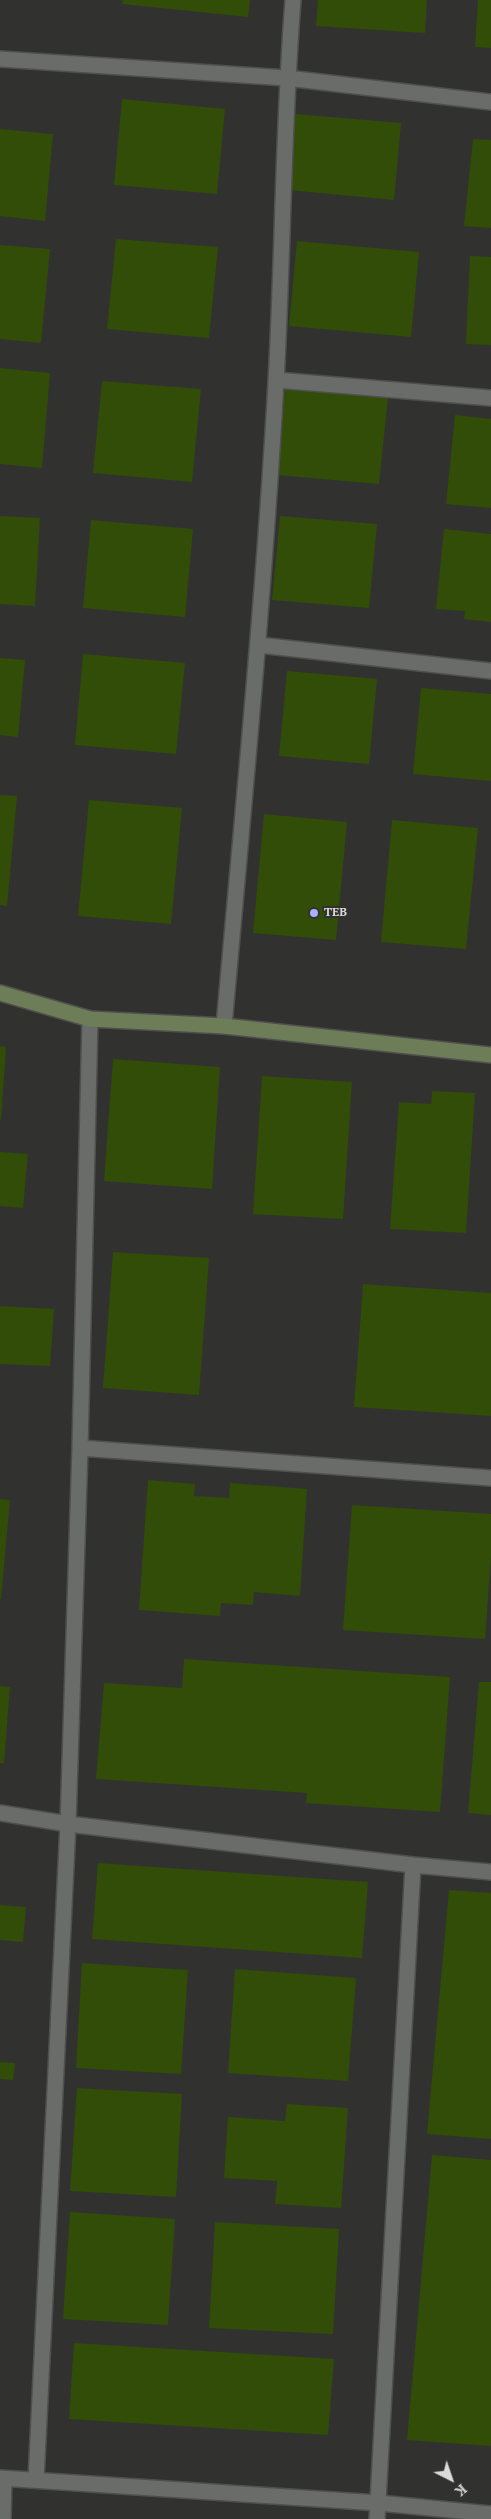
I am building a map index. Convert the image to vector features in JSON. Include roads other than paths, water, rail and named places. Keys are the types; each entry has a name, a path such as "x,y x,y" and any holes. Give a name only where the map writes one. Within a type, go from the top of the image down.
{"street":[{"path":"224,1026 259,646 276,380 287,78 293,0"},
{"path":"0,59 287,78 491,102"},
{"path":"276,380 491,398"},
{"path":"259,646 491,671"},
{"path":"0,993 90,1019 224,1026 491,1055"},
{"path":"0,1005 30,1002"},
{"path":"36,2480 68,1824 80,1448 90,1019"},
{"path":"80,1448 491,1478"},
{"path":"0,1813 68,1824 413,1865 491,1872"},
{"path":"377,2519 413,1865"},
{"path":"2,2519 2,2479 379,2503 491,2514"}],"place":[{"name":"TEB","path":"314,913"}]}
